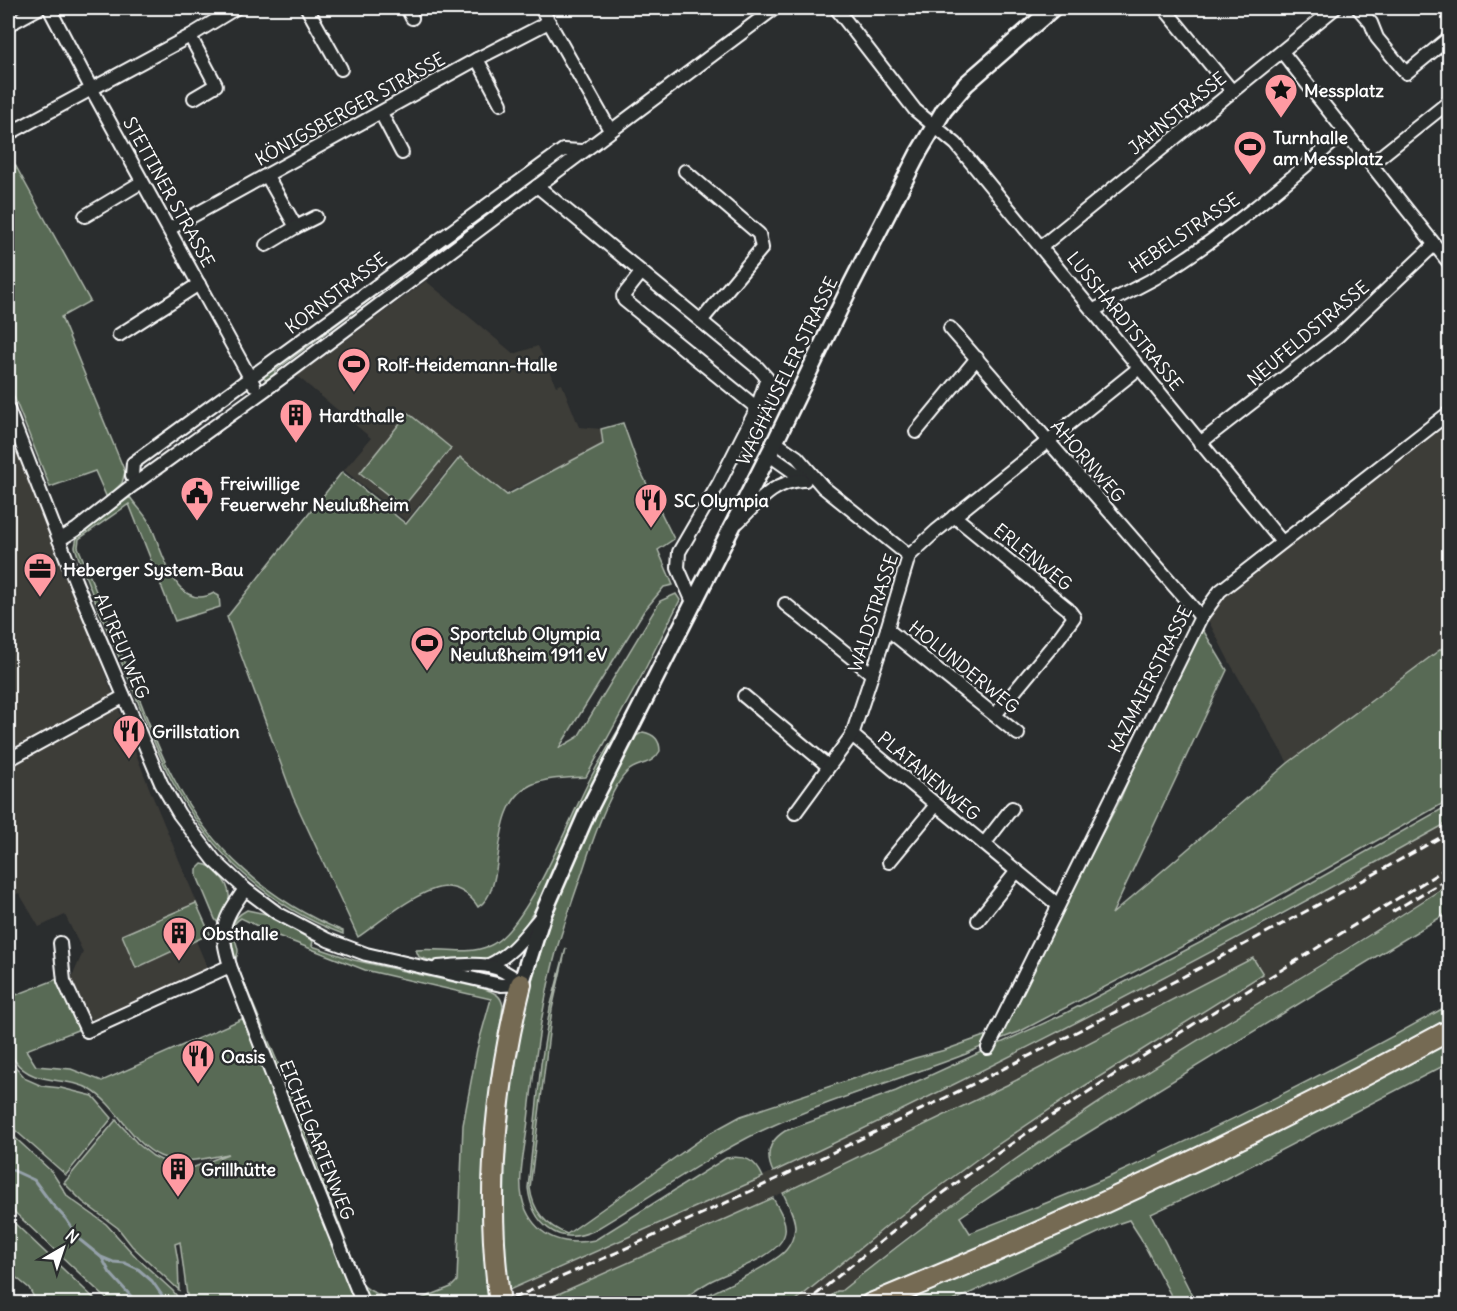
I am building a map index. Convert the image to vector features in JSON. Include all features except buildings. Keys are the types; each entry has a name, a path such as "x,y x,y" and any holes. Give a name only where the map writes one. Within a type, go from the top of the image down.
{"main road":[{"path":"500,1304 493,1224 495,1141 499,1096 521,984"},
{"path":"871,1304 1041,1231 1174,1170 1368,1074 1449,1029"}],"street":[{"path":"8,25 39,8"},
{"name":"STETTINER STRASSE","path":"49,8 142,182 260,393"},
{"path":"8,134 190,36 236,8"},
{"path":"307,8 341,69"},
{"path":"541,8 610,130"},
{"name":"KORNSTRASSE","path":"60,540 775,8"},
{"name":"LUSSHARDTSTRASSE","path":"836,8 915,110 956,144 1042,246 1282,542"},
{"name":"WAGHÄUSELER STRASSE","path":"521,984 543,914 587,813 772,448 851,285 934,126 966,84 1053,8"},
{"path":"1164,8 1232,91"},
{"name":"JAHNSTRASSE","path":"1042,246 1335,8"},
{"path":"1358,8 1371,23 1377,38 1406,73 1449,37"},
{"name":"KÖNIGSBERGER STRASSE","path":"169,229 549,22"},
{"path":"190,36 216,85 194,99"},
{"path":"1282,52 1449,264"},
{"path":"477,60 501,104"},
{"path":"1371,164 1449,101"},
{"path":"381,113 402,153"},
{"name":"HEBELSTRASSE","path":"1094,310 1154,278 1196,250 1255,206 1345,132"},
{"name":"KORNSTRASSE","path":"136,483 132,476 133,463 562,150 582,152"},
{"path":"685,171 759,234 762,248 701,321"},
{"path":"267,176 296,227"},
{"path":"85,216 142,182"},
{"path":"537,186 758,368 767,378 757,408 719,483 679,552 678,568 693,602"},
{"path":"267,245 316,217"},
{"name":"NEUFELDSTRASSE","path":"1200,443 1338,336 1434,245"},
{"path":"641,273 623,296 624,300 757,408"},
{"path":"119,335 199,284"},
{"name":"AHORNWEG","path":"950,328 1201,617"},
{"path":"916,432 977,358"},
{"name":"WALDSTRASSE","path":"795,813 852,735 909,556 954,516 1139,368"},
{"name":"ALTREUTWEG","path":"8,409 123,696 161,783 179,814 210,855 245,889 277,913 328,940 366,954 501,985 521,984"},
{"name":"KAZMAIERSTRASSE","path":"988,1048 1201,617 1220,591 1449,412"},
{"path":"772,448 802,480"},
{"path":"772,448 797,457 823,487 909,556"},
{"path":"730,529 770,490 782,483 802,480 823,487"},
{"name":"ERLENWEG","path":"954,516 1068,609 1074,617 995,715"},
{"path":"785,604 872,674"},
{"name":"HOLUNDERWEG","path":"887,629 1018,734"},
{"path":"8,760 123,696"},
{"path":"744,696 828,766"},
{"name":"PLATANENWEG","path":"852,735 1058,905"},
{"path":"889,862 936,805"},
{"name":"PLATANENWEG","path":"984,844 1012,808"},
{"path":"978,920 1017,871"},
{"name":"EICHELGARTENWEG","path":"245,889 233,907 223,933 223,942 230,966 363,1304"},
{"path":"489,965 501,960 514,950 543,914"},
{"path":"60,943 64,981 87,1031 230,966"},
{"name":"ALTREUTWEG","path":"429,968 472,964 489,965 509,972 521,984"}],"shaded area":[{"path":"426,281 514,354 538,346 556,386 562,384 579,427 601,429 604,444 506,493 459,456 406,521 344,470 371,438 297,376"},
{"path":"1449,421 1449,643 1288,763 1230,663 1207,618 1222,594"},
{"path":"8,431 150,790 210,934 196,941 208,969 102,1018 92,1019 85,1015 69,984 83,952 65,915 39,927 19,893 8,898"},
{"path":"1449,822 1449,884 1095,1105 997,1171 902,1241 841,1291 837,1291 822,1303 793,1303 888,1225 984,1154 1083,1087 1262,974 1253,958 1011,1083 644,1257 538,1303 480,1304 728,1193 1000,1062 1282,916"}],"green space":[{"path":"8,152 90,301 61,317 125,472 122,483 107,498 95,471 50,487 8,382"},
{"path":"396,276 401,283 396,286 391,284 275,371 274,377 266,381 263,375"},
{"path":"408,413 451,448 403,507 360,473"},
{"name":"Sportclub Olympia Neulußheim 1911 eV","path":"623,423 639,468 674,539 658,550 673,585 664,587 644,611 559,748 578,737 660,601 676,594 680,600 640,679 586,777 544,781 531,785 517,796 508,811 502,829 493,883 488,897 478,907 462,891 448,887 438,888 414,898 358,937 293,797 227,617 342,472 406,524 460,457 507,495 603,444 601,429"},
{"path":"130,497 150,524 165,561 179,586 189,594 200,597 214,593 219,596 220,607 175,621 129,504 79,539 78,547 168,768 205,828 245,870 291,905 343,931 343,934 290,909 244,874 205,832 167,771 94,598 75,547 77,537"},
{"path":"1200,625 1227,670 1112,914 1288,763 1449,643 1449,800 1269,901 1019,1032 1000,1039 996,1034 1120,800 1162,701"},
{"path":"627,715 629,716 545,893 514,944 493,958 482,960 435,962 419,957 416,950 462,951 489,946 503,936 518,919 546,871 590,779"},
{"path":"643,732 656,738 660,751 649,762 627,772 612,795 590,848 552,968 539,1037 522,1160 523,1201 532,1220 546,1234 564,1241 584,1242 595,1240 726,1158 738,1157 753,1162 763,1177 507,1291 502,1209 504,1153 514,1071 512,1070 528,994 547,930 576,854 631,739"},
{"path":"1449,805 1449,822 1282,914 1114,1003 773,1172 769,1160 770,1149 775,1139 785,1131 896,1091 1064,1014 1272,905"},
{"path":"202,864 209,866 218,874 229,891 229,903 221,923 215,919 197,876 197,869"},
{"path":"1449,884 1449,912 1058,1151 960,1217 970,1233 1057,1199 1238,1116 1366,1051 1449,1005 1449,1018 1346,1075 1099,1198 844,1303 822,1304 1029,1150 1138,1078"},
{"path":"196,903 210,934 136,968 122,935"},
{"path":"247,910 266,914 313,941 312,946 354,960 485,989 495,993 501,999 503,1006 494,1068 492,1068 486,1141 490,1299 480,1303 411,1303 451,1287 457,1281 463,1125 477,1049 491,999 365,970 278,936 241,918 233,926 238,951 235,961 288,1087 362,1284 393,1303 386,1303 363,1294 230,951 231,927 233,922"},
{"path":"566,948 552,1009 530,1188 534,1204 541,1216 546,1222 567,1234 710,1133 741,1116 984,1036 987,1040 985,1045 966,1054 837,1100 761,1131 697,1167 593,1231 580,1235 558,1234 548,1229 535,1212 528,1188 541,1064 550,1008"},
{"path":"1253,958 1263,974 1083,1087 984,1154 888,1225 793,1303 695,1303 760,1269 786,1250 792,1240 795,1224 783,1193 1011,1083"},
{"path":"60,978 80,1029 26,1050 36,1066 71,1069 102,1081 244,1018 311,1192 357,1303 188,1303 180,1242 175,1244 179,1290 132,1246 118,1228 83,1202 64,1183 116,1120 138,1144 163,1161 192,1168 228,1154 186,1161 160,1156 141,1143 109,1105 91,1090 71,1083 41,1078 23,1069 15,1061 7,1044 8,998"},
{"path":"1449,1035 1449,1063 1225,1179 1151,1214 1196,1303 1175,1303 1129,1220 949,1303 896,1304"},
{"path":"8,1058 26,1079 42,1086 93,1096 112,1118 66,1175 8,1124"},
{"path":"8,1131 52,1172 68,1197 106,1224 137,1258 173,1291 182,1303 111,1303 8,1206"},
{"path":"773,1198 785,1223 785,1232 774,1249 753,1262 709,1282 679,1303 648,1303 636,1298 633,1303 538,1303"},
{"path":"8,1217 99,1303 37,1303 29,1288 8,1271"}],"waterway":[{"path":"8,1168 34,1180 80,1240 101,1257 138,1269 152,1281 168,1304"},
{"path":"102,1258 110,1273 138,1304"}],"railway":[{"path":"500,1304 742,1195 981,1080 1217,959 1450,832"},
{"path":"805,1304 917,1213 1043,1122 1216,1010 1450,866"},
{"path":"1392,912 1450,877"}],"place":[{"name":"Messplatz","path":"1281,119"},
{"name":"Turnhalle am Messplatz","path":"1250,176"},
{"name":"Rolf-Heidemann-Halle","path":"354,393"},
{"name":"Hardthalle","path":"296,444"},
{"name":"Freiwillige Feuerwehr Neulußheim","path":"197,522"},
{"name":"SC Olympia","path":"651,529"},
{"name":"Heberger System-Bau","path":"40,598"},
{"name":"Sportclub Olympia Neulußheim 1911 eV","path":"427,672"},
{"name":"Grillstation","path":"129,760"},
{"name":"Obsthalle","path":"179,962"},
{"name":"Oasis","path":"198,1085"},
{"name":"Grillhütte","path":"178,1198"}]}
